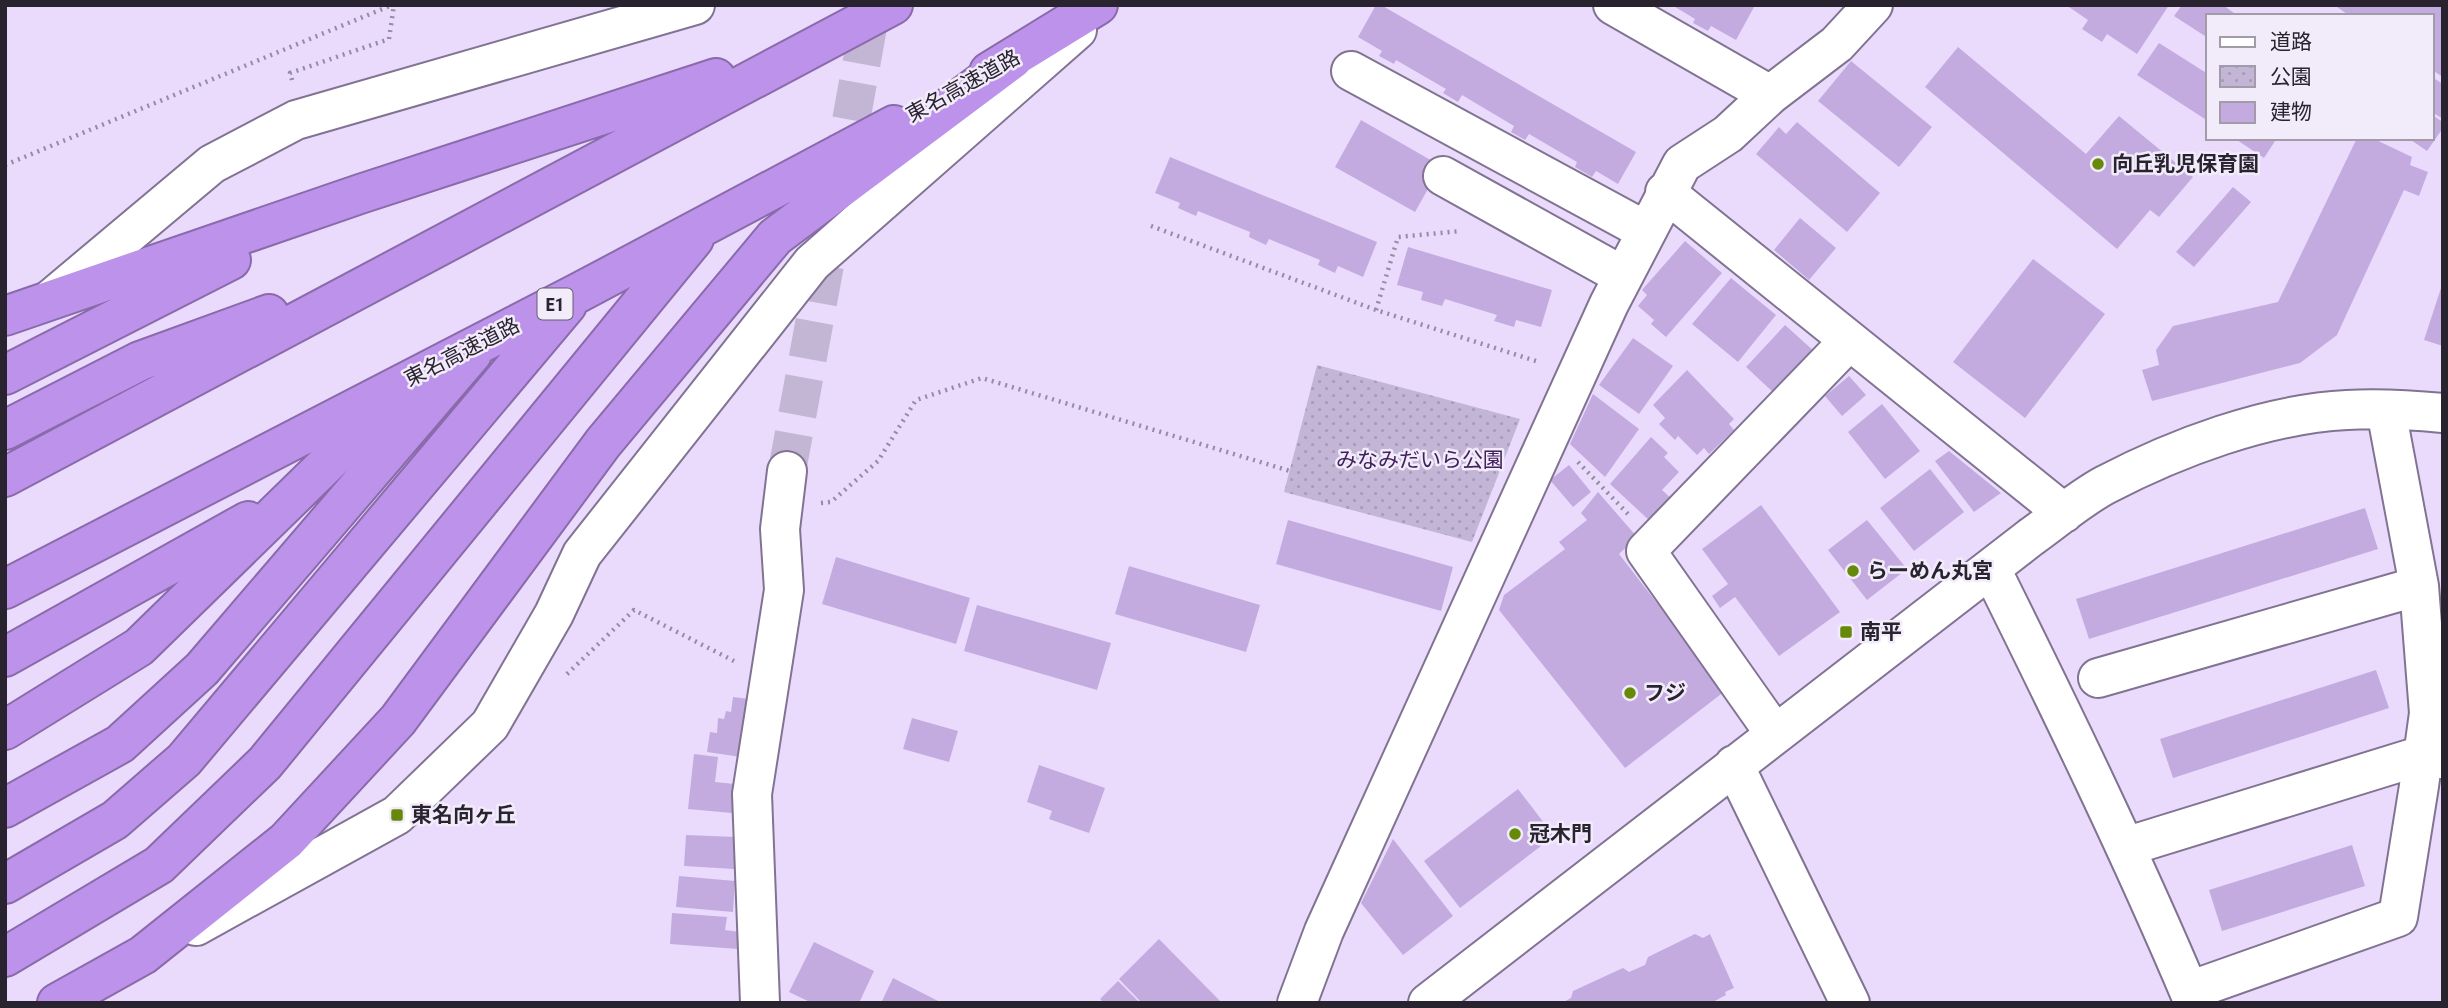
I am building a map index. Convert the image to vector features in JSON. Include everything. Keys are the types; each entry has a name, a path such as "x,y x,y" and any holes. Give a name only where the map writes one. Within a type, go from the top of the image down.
{"highway":[{"path":"5,477 893,5"},
{"name":"東名高速道路","path":"5,589 704,226 1013,59 1098,5"},
{"path":"5,316 360,194 824,43"},
{"path":"57,1003 143,955 286,841 398,720 603,443 775,237 1013,59"},
{"path":"5,375 360,194"},
{"path":"5,957 159,865 265,763 704,226"},
{"path":"5,430 140,361 398,268"},
{"path":"5,884 115,820 184,760 578,293"},
{"path":"5,808 120,744 202,669 485,340"},
{"path":"5,730 139,647 418,375"},
{"path":"5,657 293,496"}],"street":[{"path":"47,303 212,163 296,120 695,5"},
{"path":"143,955 397,816 491,725 554,614 582,554 812,263 1105,5"},
{"path":"1613,5 1769,94"},
{"path":"1297,1003 1324,931 1549,435 1665,192 1682,163 1728,134 1769,94 1836,44 1873,5"},
{"path":"1351,71 1646,231"},
{"path":"1443,176 1623,276"},
{"path":"1665,192 2064,513"},
{"path":"1774,734 1646,551 1849,341"},
{"path":"1428,1003 1774,734 2103,486 2171,453 2300,416 2346,410 2443,412"},
{"path":"1991,569 2125,847 2192,997 2398,917 2433,757 2419,586 2386,410"},
{"path":"760,1003 752,794 784,590 780,529 785,489"},
{"path":"2098,678 2419,586"},
{"path":"2125,847 2433,757"},
{"path":"1734,765 1850,1003"}],"path":[{"path":"5,165 393,5 390,38 290,73"},
{"path":"1376,310 1398,237 1464,231 1482,197"},
{"path":"1151,226 1376,310 1577,374"},
{"path":"785,489 831,502 878,461 916,400 982,378 1290,471"},
{"path":"1549,435 1602,485 1654,544"},
{"path":"634,610 737,663"}],"green space":[{"name":"みなみだいら公園","path":"1317,365 1520,419 1472,542 1284,492"}],"building":[{"path":"1376,5 1381,5 1636,152 1618,184 1596,171 1592,177 1575,167 1577,162 1529,134 1525,140 1511,132 1514,126 1462,95 1458,102 1443,93 1446,89 1396,60 1394,64 1379,56 1382,51 1358,37"},
{"path":"1672,5 1754,7 1736,40 1711,26 1708,31 1693,23 1695,19"},
{"path":"2066,5 2169,5 2137,54 2107,34 2102,42 2082,29 2088,20"},
{"path":"2182,5 2223,5 2235,14 2206,14 2206,37 2174,16"},
{"path":"2334,5 2443,5 2443,77 2434,71 2434,14 2347,14"},
{"path":"2159,43 2206,73 2206,120 2137,75"},
{"path":"1958,47 2086,154 2119,116 2193,177 2159,217 2150,210 2117,249 1925,87"},
{"path":"1851,61 1932,127 1899,167 1818,101"},
{"path":"2434,78 2443,84 2443,119 2434,113"},
{"path":"2434,116 2443,122 2443,128 2427,151 2411,140 2434,140"},
{"path":"1361,120 1441,166 1415,212 1335,167"},
{"path":"1797,122 1880,193 1847,232 1756,154 1779,127 1786,134"},
{"path":"2237,140 2276,140 2264,158"},
{"path":"2356,140 2376,140 2412,157 2410,165 2428,172 2419,196 2404,190 2337,335 2300,363 2152,401 2142,370 2159,365 2156,350 2173,326 2278,302"},
{"path":"1170,157 1377,242 1363,277 1338,266 1335,273 1318,265 1320,260 1269,239 1266,245 1249,237 1250,232 1198,211 1196,216 1178,208 1180,203 1155,193"},
{"path":"2233,187 2251,202 2194,267 2176,252"},
{"path":"1800,218 1836,248 1809,280 1774,250"},
{"path":"1685,241 1722,273 1666,337 1651,324 1654,320 1638,306 1647,295 1642,290"},
{"path":"1408,247 1552,290 1541,327 1516,320 1514,327 1494,321 1497,315 1445,299 1442,306 1421,300 1423,292 1397,285"},
{"path":"2033,259 2105,314 2025,418 1953,362"},
{"path":"1731,278 1776,315 1738,362 1692,324"},
{"path":"2443,285 2443,346 2424,340"},
{"path":"1785,325 1815,352 1775,394 1746,367"},
{"path":"1633,338 1673,366 1639,414 1599,385"},
{"path":"1687,370 1734,419 1729,424 1734,430 1709,454 1704,448 1697,455 1678,436 1675,440 1659,424 1665,418 1653,405"},
{"path":"1849,376 1866,395 1842,416 1825,396"},
{"path":"1593,394 1639,429 1605,477 1570,444"},
{"path":"1882,404 1920,451 1885,479 1848,432"},
{"path":"1651,437 1668,453 1664,457 1679,472 1662,490 1673,500 1651,522 1610,484"},
{"path":"1949,451 2001,493 1974,512 1935,461"},
{"path":"1569,465 1591,492 1573,507 1550,480"},
{"path":"1930,469 1964,512 1914,551 1880,508"},
{"path":"1598,492 1637,537 1619,554 1725,691 1625,768 1499,610 1504,595 1565,549 1559,542 1587,520 1581,513"},
{"path":"1761,505 1840,612 1779,656 1735,597 1720,608 1712,596 1728,584 1702,549"},
{"path":"2365,508 2378,549 2089,639 2076,599"},
{"path":"1288,520 1453,567 1441,611 1276,564"},
{"path":"1867,520 1907,569 1867,600 1828,550"},
{"path":"836,557 970,598 956,644 822,604"},
{"path":"1129,566 1260,605 1246,652 1115,614"},
{"path":"977,605 1111,643 1097,690 964,651"},
{"path":"2376,670 2389,708 2173,778 2160,739"},
{"path":"733,697 749,699 741,757 707,752 710,732 717,733 718,718 724,719 726,711 731,712"},
{"path":"912,718 958,731 949,762 903,749"},
{"path":"694,754 718,757 715,782 735,784 732,813 688,809"},
{"path":"1039,765 1105,788 1089,833 1049,819 1052,811 1027,802"},
{"path":"1518,789 1554,836 1460,908 1424,861"},
{"path":"686,835 736,837 734,869 684,866"},
{"path":"1393,839 1453,916 1403,955 1361,903"},
{"path":"2352,845 2365,886 2222,931 2209,890"},
{"path":"679,876 735,881 733,912 676,907"},
{"path":"672,913 727,917 725,930 740,932 738,949 670,944"},
{"path":"1695,934 1703,938 1710,934 1734,988 1711,1003 1562,1003 1571,998 1573,991 1623,968 1629,972 1645,965 1648,957"},
{"path":"1159,939 1222,1003 1142,1003 1119,979"},
{"path":"814,942 874,971 859,1003 812,1003 789,992"},
{"path":"893,978 942,1003 881,1003"},
{"path":"1118,981 1140,1003 1104,1003 1100,999"}],"tunnel":[{"path":"841,176 872,5"},
{"path":"787,471 831,232"}],"place":[{"name":"向丘乳児保育園","path":"2098,164"},
{"name":"らーめん丸宮","path":"1853,571"},
{"name":"南平","path":"1846,632"},
{"name":"フジ","path":"1630,693"},
{"name":"東名向ヶ丘","path":"397,815"},
{"name":"冠木門","path":"1515,834"}]}
